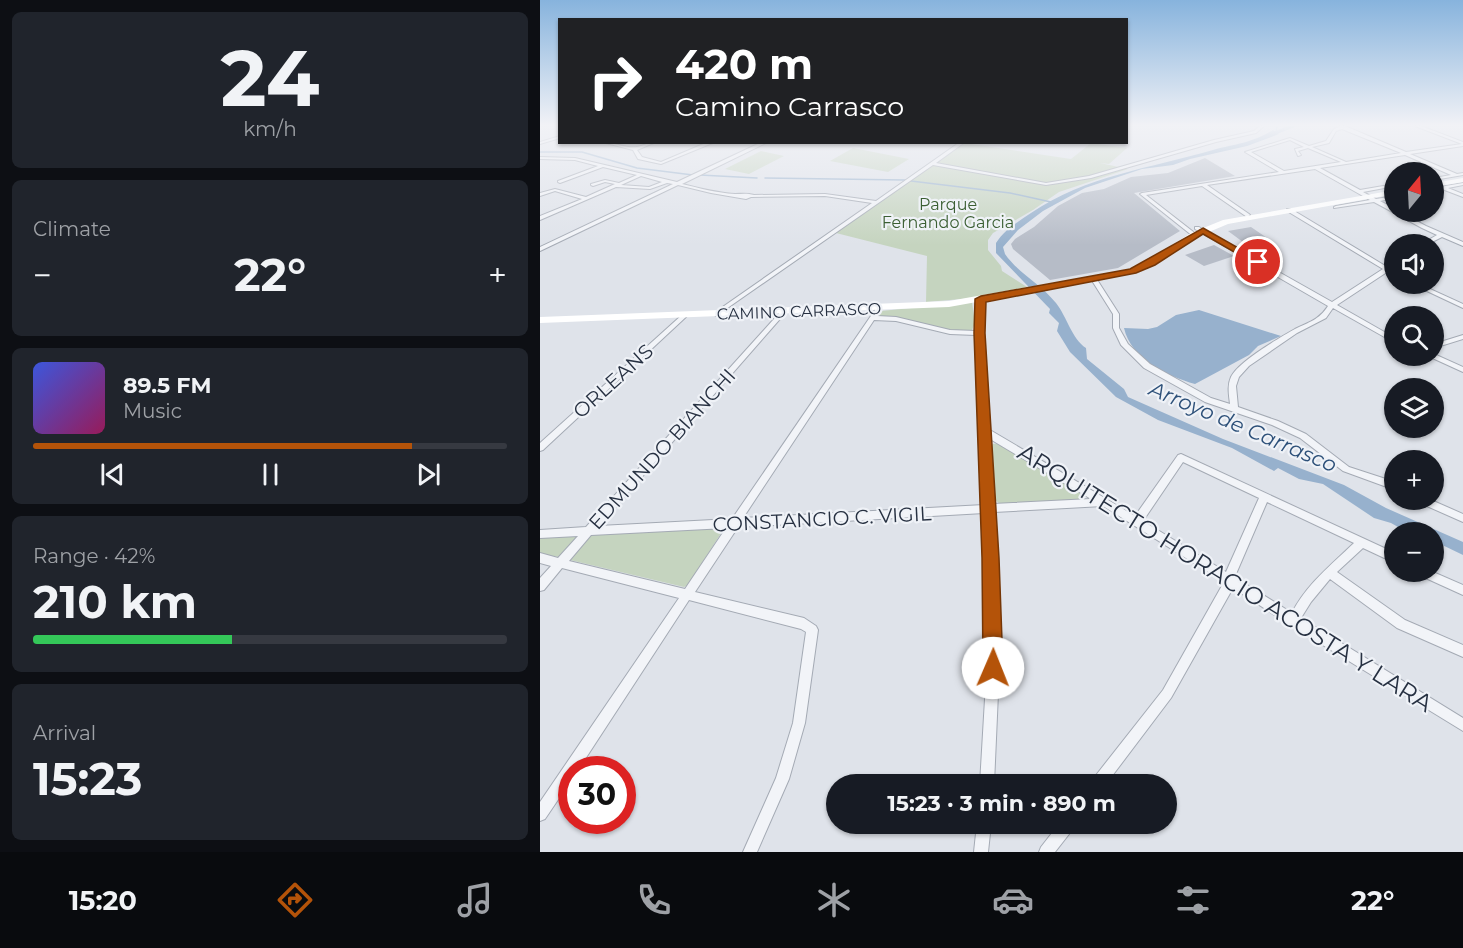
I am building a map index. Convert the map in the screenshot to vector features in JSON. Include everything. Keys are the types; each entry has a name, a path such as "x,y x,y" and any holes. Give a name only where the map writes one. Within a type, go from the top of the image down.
{"main road":[{"path":"1444,183 1461,178"},
{"path":"1196,231 1234,220 1384,193"},
{"path":"1196,231 1248,215 1367,196"},
{"name":"CAMINO CARRASCO","path":"543,322 879,308 981,299 1125,272 1151,262 1196,231"}],"street":[{"path":"578,174 592,176 570,181 578,174 603,166 711,192 738,196 742,199 751,196 818,195 875,202"},
{"path":"540,249 716,166"},
{"path":"716,314 928,166"},
{"path":"947,166 1046,184 1089,177 1128,166"},
{"path":"1271,166 1284,173"},
{"path":"1329,166 1142,194 1196,231 1384,335"},
{"path":"1433,166 1461,178"},
{"path":"1316,168 1439,234"},
{"path":"540,218 641,174"},
{"path":"607,189 593,186 605,181 616,185 650,188 668,180"},
{"path":"1203,185 1248,215"},
{"path":"1444,188 1463,196"},
{"path":"540,195 555,190 586,198"},
{"path":"1336,207 1367,196"},
{"path":"1289,210 1384,269"},
{"path":"1444,236 1463,244"},
{"path":"1234,409 1232,386 1235,376 1246,364 1295,332 1324,317 1332,305 1384,271"},
{"path":"1094,279 1116,314 1116,328 1125,345 1147,366 1208,400 1275,423 1303,436 1346,469 1384,482"},
{"path":"1437,294 1463,306"},
{"path":"981,299 979,333 986,432 993,648 987,774"},
{"path":"540,814 879,308"},
{"name":"EDMUNDO BIANCHI","path":"540,586 784,311"},
{"name":"ORLEANS","path":"540,448 685,315"},
{"path":"874,318 896,319 951,332 979,333"},
{"path":"1444,343 1463,337"},
{"path":"1444,361 1463,370"},
{"name":"ARQUITECTO HORACIO ACOSTA Y LARA","path":"986,432 1104,502 1463,725"},
{"path":"1136,523 1181,457 1384,553"},
{"path":"1106,774 1167,694 1230,582 1231,574 1265,496"},
{"name":"CONSTANCIO C. VIGIL","path":"540,534 1104,502"},
{"path":"1444,509 1463,518"},
{"path":"1294,621 1305,601 1362,542"},
{"path":"540,558 804,624 812,630 799,723 782,779 750,852"},
{"path":"1331,574 1401,624 1463,651"},
{"path":"1444,581 1463,590"},
{"path":"981,852 983,834"},
{"path":"1046,852 1060,834"}],"green space":[{"path":"731,166 765,166 749,174 725,169"},
{"path":"855,166 898,166 888,172"},
{"name":"Parque Fernando Garcia","path":"932,166 1113,166 1128,169 1059,192 993,233 988,240 988,250 1001,266 1002,271 1027,287 974,298 926,302 927,256 836,233"},
{"path":"972,302 975,323 972,330 952,331 879,317 881,311"},
{"path":"1002,443 1083,493 1083,499 1001,505 993,498 990,448 992,444"},
{"path":"725,527 688,585 684,587 570,560 590,535"},
{"path":"576,535 577,537 559,557 540,554 540,536"}],"water":[{"path":"1152,166 1167,166 1142,169 1085,188 1043,211 1018,230 1003,247 1010,261 1056,303 1077,339 1086,348 1087,359 1124,389 1128,397 1223,439 1344,485 1384,507 1384,510 1391,510 1418,522 1388,522 1374,518 1323,484 1299,479 1278,468 1274,471 1232,448 1158,420 1116,397 1070,352 1057,331 1059,323 1049,313 1050,309 996,253 996,243 1012,226 1052,200 1096,182"},
{"path":"1199,310 1281,336 1258,346 1249,355 1195,384 1152,365 1134,349 1124,328 1157,327 1176,315"},
{"path":"1444,534 1463,542 1463,555 1444,546"}],"building":[{"path":"1186,166 1218,166 1235,176 1134,193 1180,231 1118,268 1050,280 1013,249 1011,244 1015,239 1034,227 1058,206 1082,193 1104,189 1131,177 1168,173"},
{"path":"1251,227 1270,240 1247,245 1228,231"},
{"path":"1214,245 1234,256 1204,266 1185,255"}],"waterway":[{"path":"629,166 693,175"},
{"path":"700,175 757,178"},
{"path":"765,178 905,180"},
{"path":"911,181 1010,193 1051,202"}],"route":[{"path":"993,668 986,432 979,333 981,299 1132,271 1203,231 1258,262"}],"water label":[{"name":"Arroyo de Carrasco","path":"1243,427"}]}
